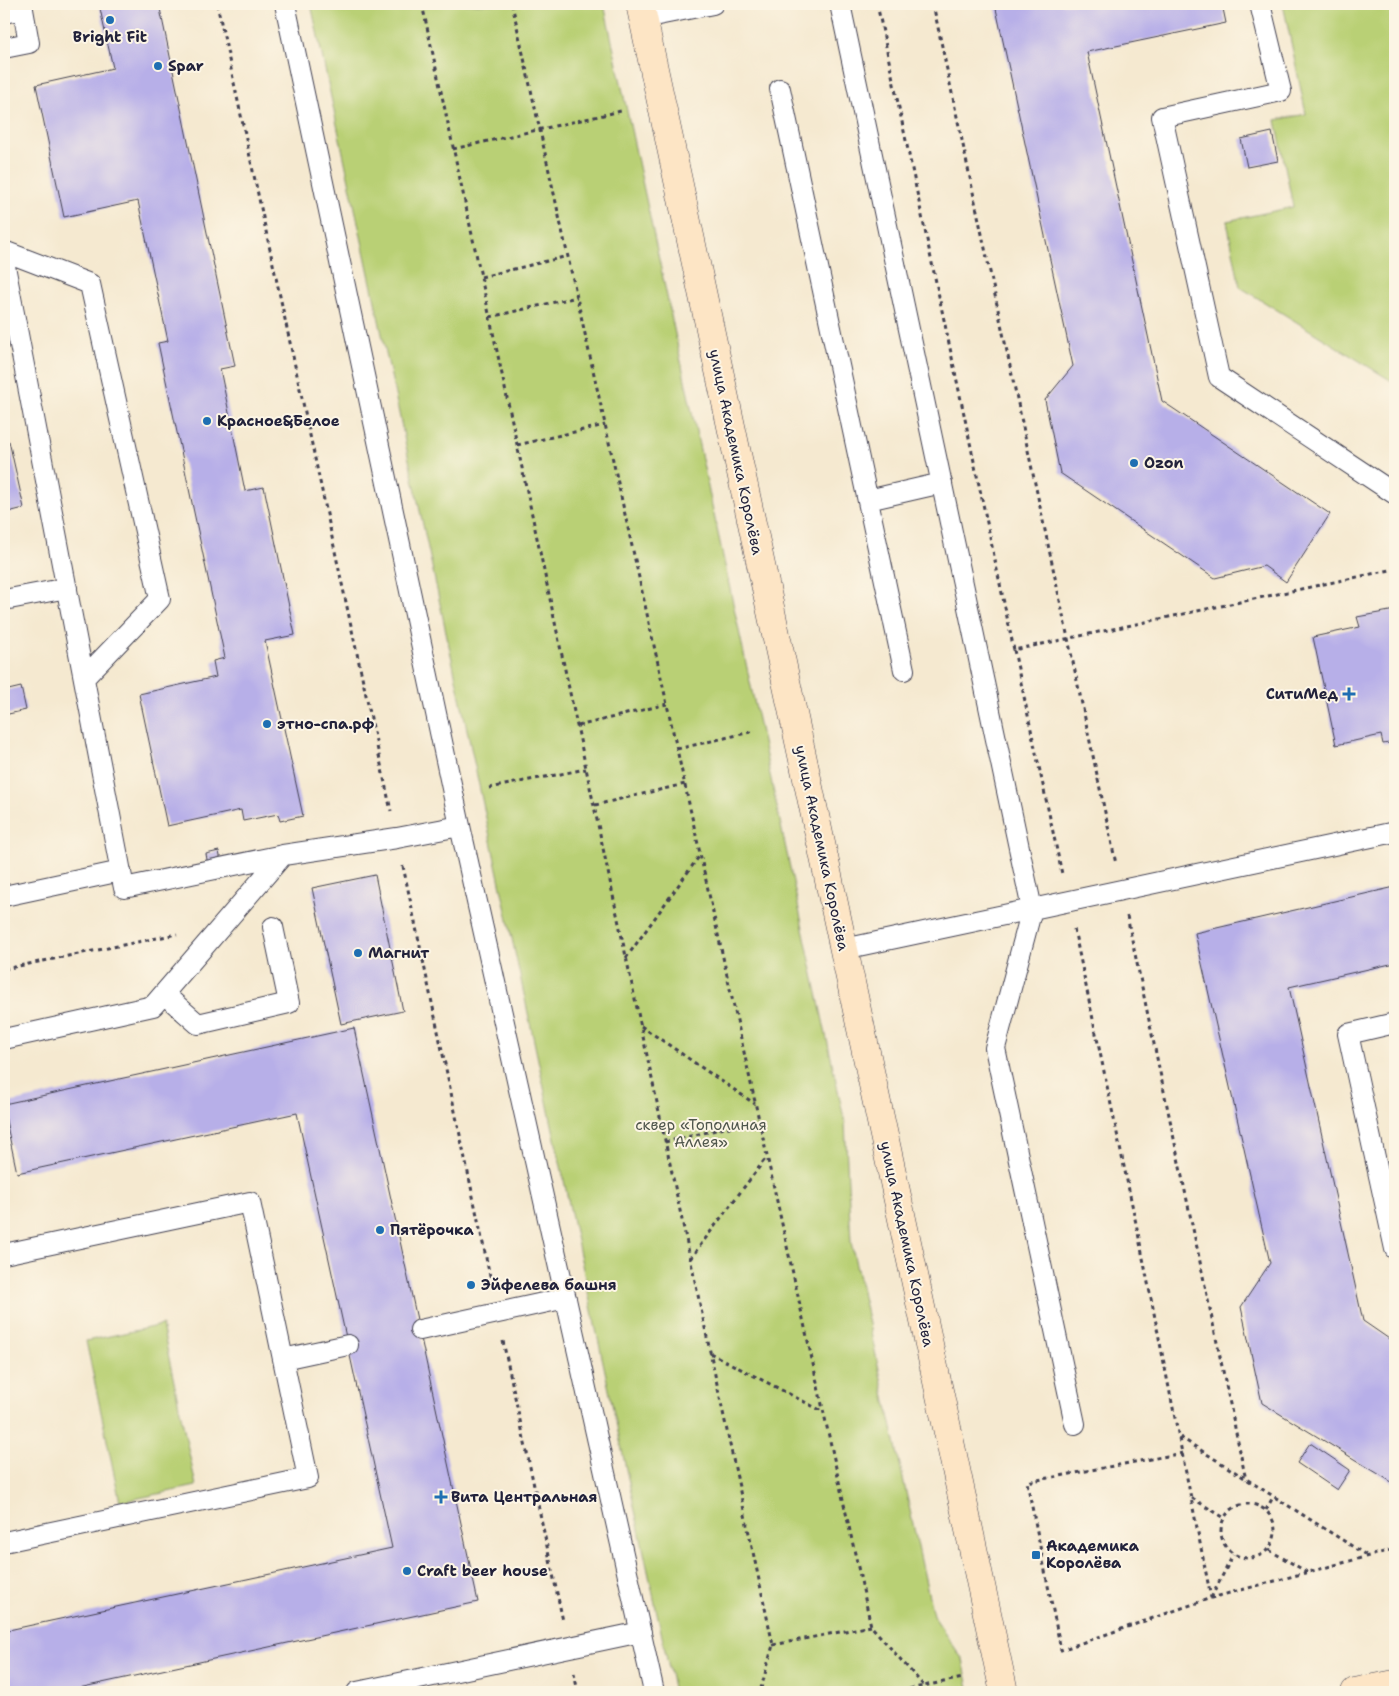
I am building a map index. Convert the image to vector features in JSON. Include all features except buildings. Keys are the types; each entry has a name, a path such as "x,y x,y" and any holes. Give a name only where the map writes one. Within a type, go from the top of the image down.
{"street":[{"name":"улица Академика Королёва","path":"642,11 1004,1692"},
{"path":"1355,1692 1395,1684"}],"lane":[{"path":"285,4 460,826 654,1692"},
{"path":"642,11 713,4"},
{"path":"840,4 1032,909 995,1048 1075,1424"},
{"path":"1260,4 1281,91 1162,117 1219,377 1395,494"},
{"path":"4,48 29,43 16,8"},
{"path":"780,90 904,670"},
{"path":"4,251 90,284 160,599 84,678"},
{"path":"4,261 9,319 67,588 124,888 283,855 397,838 460,826"},
{"path":"868,500 942,483"},
{"path":"4,600 67,588"},
{"path":"844,950 1395,832"},
{"path":"4,1039 153,1006 283,855"},
{"path":"4,896 121,871"},
{"path":"164,994 198,1024 289,1003 273,927"},
{"path":"1395,1023 1348,1034 1395,1249"},
{"path":"4,1254 250,1202 308,1478 4,1542"},
{"path":"420,1330 566,1298"},
{"path":"282,1359 348,1345"},
{"path":"357,1692 641,1632"}],"path":[{"path":"422,4 518,445 595,805 664,1142 773,1645 760,1692"},
{"path":"512,4 871,1626 924,1686"},
{"path":"877,4 1068,902 1211,1598"},
{"path":"933,4 1246,1480"},
{"path":"453,149 621,111"},
{"path":"481,277 568,256"},
{"path":"490,317 577,297"},
{"path":"518,445 605,424"},
{"path":"1014,650 1395,569"},
{"path":"578,726 667,704"},
{"path":"677,749 755,731"},
{"path":"489,788 586,769"},
{"path":"595,805 685,784"},
{"path":"626,958 700,854"},
{"path":"4,969 224,925"},
{"path":"640,1026 756,1105"},
{"path":"664,1142 759,1120"},
{"path":"690,1259 766,1157"},
{"path":"710,1353 824,1412"},
{"path":"1179,1437 1366,1555"},
{"path":"1182,1453 1028,1482 1061,1650 1211,1598 1366,1555 1395,1549"},
{"path":"1191,1497 1223,1517"},
{"path":"1266,1510 1273,1497"},
{"path":"1244,1503 1266,1510 1275,1522 1275,1537 1268,1550 1251,1559 1233,1555 1223,1544 1220,1531 1223,1517 1244,1503"},
{"path":"1268,1550 1307,1572"},
{"path":"1211,1598 1233,1555"},
{"path":"773,1645 871,1626"},
{"path":"894,1692 963,1678"}],"green space":[{"name":"сквер «Тополиная Аллея»","path":"311,4 604,4 845,1123 851,1242 933,1615 963,1660 970,1692 674,1692"},
{"path":"1283,4 1395,4 1395,383 1240,287 1227,221 1293,207 1276,120 1306,114"},
{"path":"162,1325 196,1486 120,1502 86,1341"}],"place":[{"name":"Bright Fit","path":"110,20"},
{"name":"Spar","path":"158,66"},
{"name":"Красное&Белое","path":"207,421"},
{"name":"Ozon","path":"1134,463"},
{"name":"СитиМед","path":"1349,694"},
{"name":"этно-спа.рф","path":"267,724"},
{"name":"Магнит","path":"358,953"},
{"name":"Пятёрочка","path":"380,1230"},
{"name":"Эйфелева башня","path":"471,1285"},
{"name":"Вита Центральная","path":"441,1497"},
{"name":"Академика Королёва","path":"1036,1555"},
{"name":"Craft beer house","path":"407,1571"}]}
